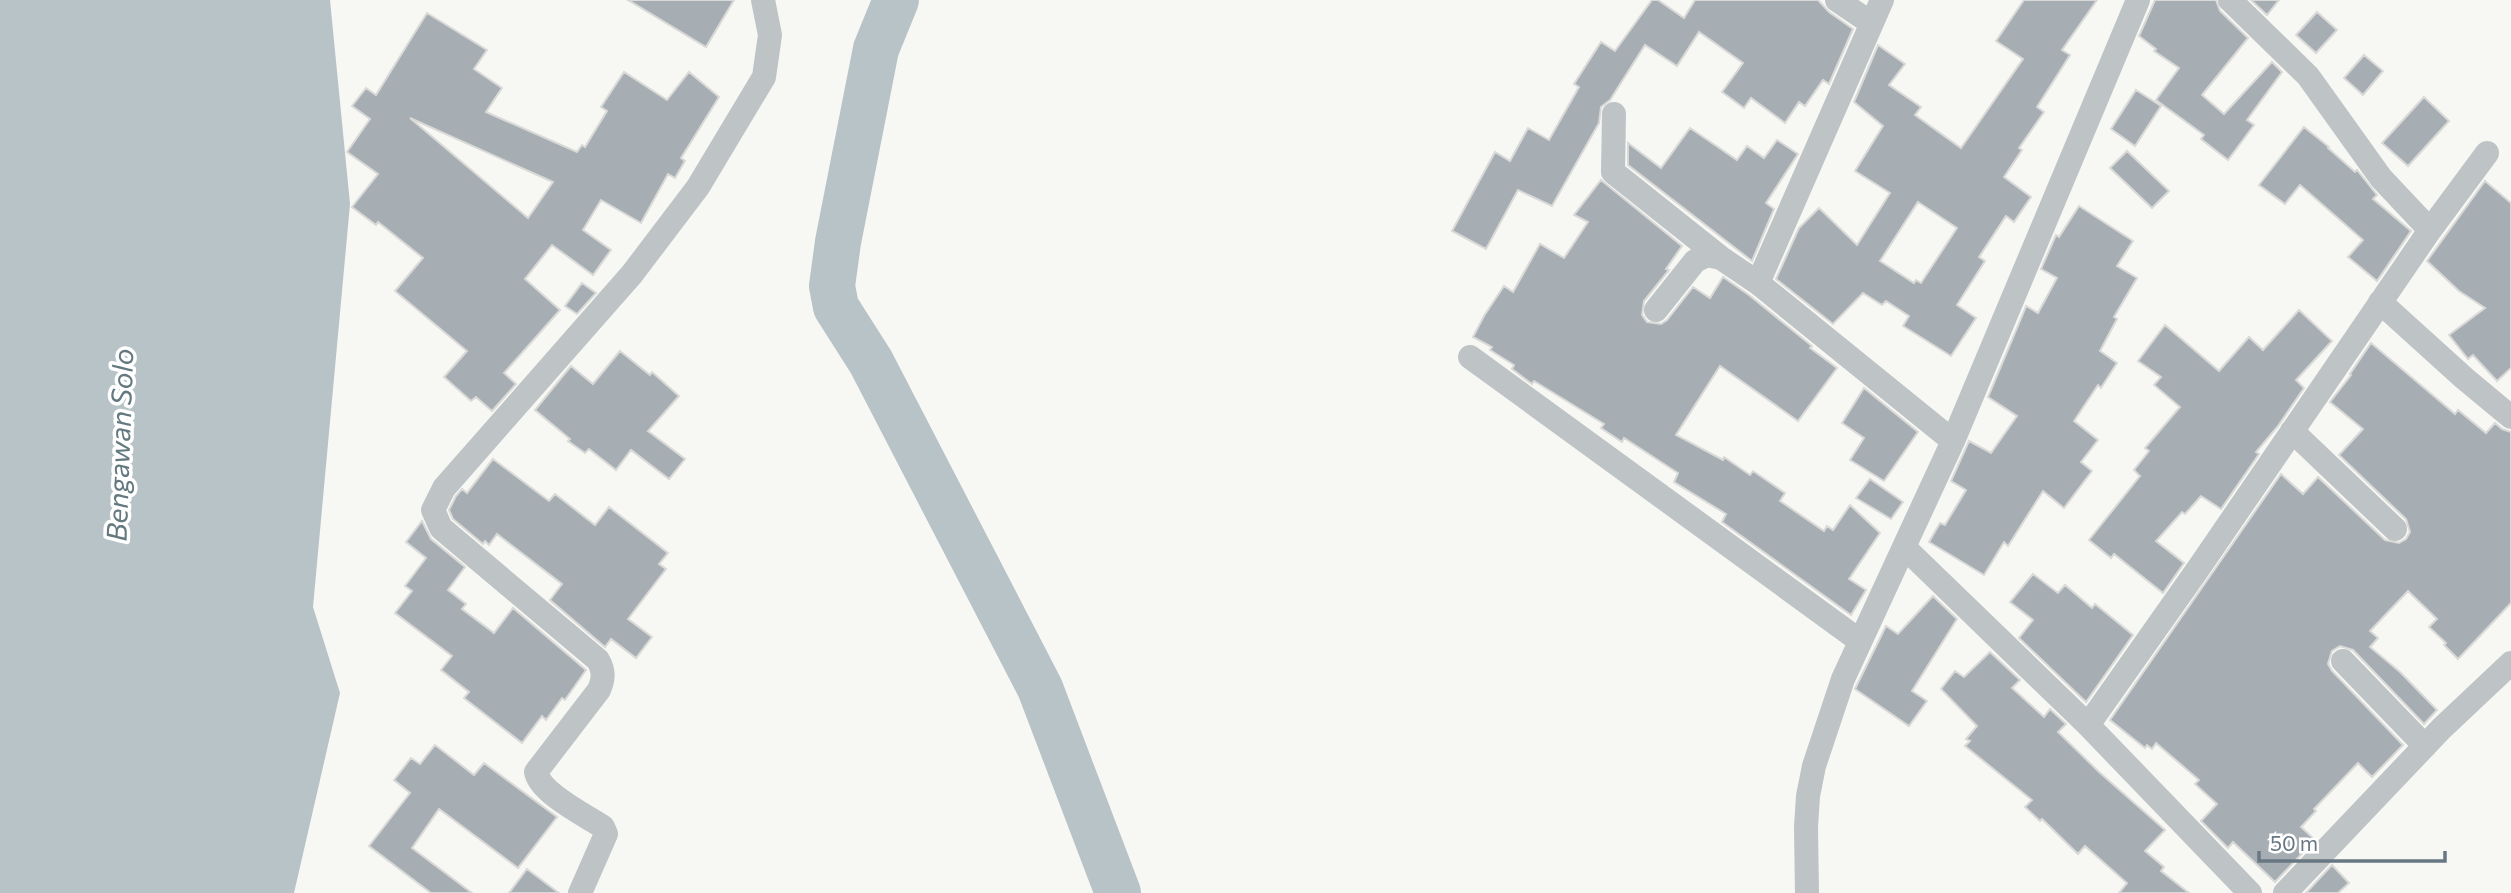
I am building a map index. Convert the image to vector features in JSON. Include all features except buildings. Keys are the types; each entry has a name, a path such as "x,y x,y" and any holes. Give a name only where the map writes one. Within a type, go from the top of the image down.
{"street":[{"path":"580,893 606,834 603,827 538,782 536,772 599,690 603,669 598,660 441,528 433,510 444,488 632,274 698,187 764,77 770,35 763,0"},
{"path":"1836,0 1871,23"},
{"path":"1758,283 1882,0"},
{"path":"1807,893 1806,827 1814,766 1843,679 1953,442 2138,0"},
{"path":"2230,0 2308,76 2381,178 2430,230"},
{"path":"1614,114 1614,172 1721,258 1758,283 1953,442"},
{"path":"2088,725 2430,230 2487,153"},
{"path":"1657,310 1695,261 1707,255 1721,258"},
{"path":"2380,302 2463,378 2511,417"},
{"path":"1470,357 1860,642"},
{"path":"2292,431 2395,529"},
{"path":"1904,547 2088,725 2250,893"},
{"path":"2343,661 2425,746"},
{"path":"2285,893 2425,746 2511,663"}],"water":[{"name":"Bengawan Solo","path":"0,0 330,0 350,204 313,607 340,693 294,893 0,893"}],"waterway":[{"path":"896,0 876,49 838,242 832,286 836,307 871,362 1040,688 1118,893"}]}
